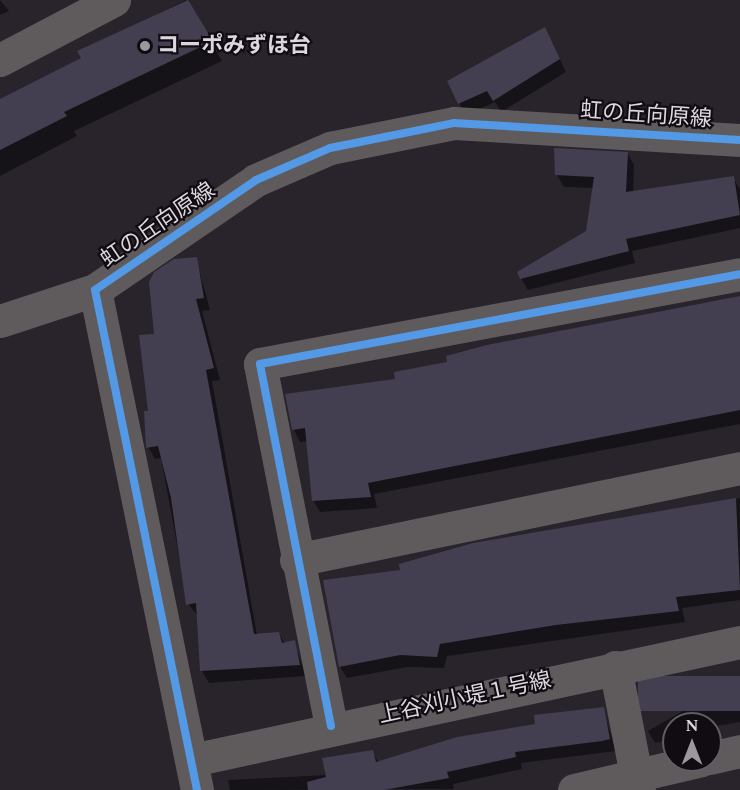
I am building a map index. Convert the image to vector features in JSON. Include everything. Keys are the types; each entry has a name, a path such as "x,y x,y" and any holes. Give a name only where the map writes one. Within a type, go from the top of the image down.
{"street":[{"path":"0,60 60,11 114,0"},
{"name":"虹の丘向原線","path":"194,775 95,290 256,180 330,148 454,123 740,140"},
{"path":"331,726 296,560 260,364 740,274"},
{"path":"0,321 95,290"},
{"path":"296,560 740,468"},
{"name":"上谷刈小堤１号線","path":"194,775 331,726 740,642"},
{"path":"615,667 637,783"},
{"path":"722,755 740,751"},
{"path":"574,790 637,783 668,772"}],"building":[{"path":"188,0 213,41 64,112 67,116 0,150 0,99 81,58 77,51"},
{"path":"545,27 560,59 493,101 487,91 458,104 447,81"},
{"path":"554,148 628,152 626,192 734,176 740,215 626,239 629,251 520,279 517,272 586,231 594,177 555,175"},
{"path":"197,257 204,298 196,299 214,368 206,370 254,634 279,632 282,643 295,640 300,665 200,671 196,603 186,605 171,498 158,446 146,448 144,411 148,411 139,335 154,334 149,282 154,272 174,259"},
{"path":"740,296 740,410 368,483 371,497 312,501 305,428 292,430 285,394 395,379 394,372 447,362 446,356 487,345"},
{"path":"736,498 740,590 676,597 679,611 556,625 440,644 437,657 400,655 339,667 323,580 400,570 399,564 473,543"},
{"path":"638,676 740,676 740,711 638,711"},
{"path":"604,707 610,739 515,752 516,757 447,772 449,778 384,790 308,790 307,782 326,777 322,758 373,750 376,762 457,737 535,724 534,715"}],"cycle path":[{"path":"197,790 95,290 256,180 330,148 454,123 740,140"},
{"path":"331,726 260,364 740,274"}],"place":[{"name":"コーポみずほ台","path":"145,46"}]}
